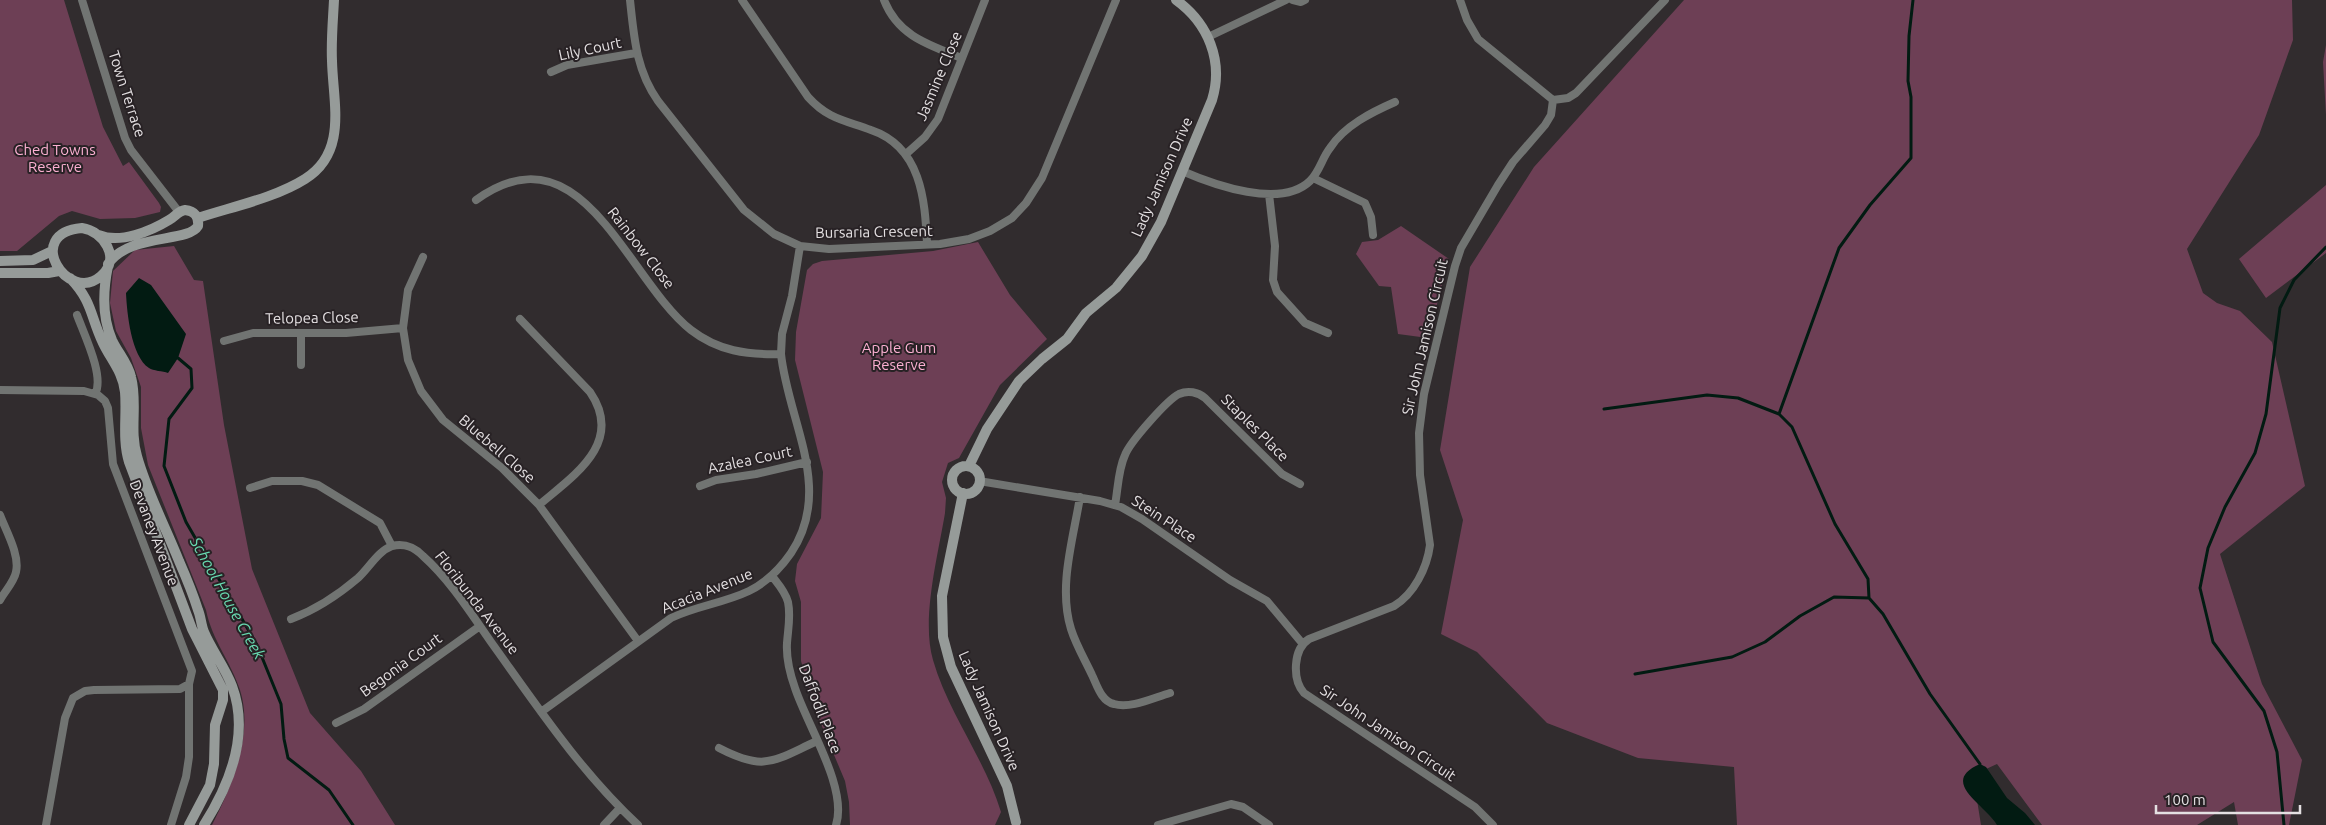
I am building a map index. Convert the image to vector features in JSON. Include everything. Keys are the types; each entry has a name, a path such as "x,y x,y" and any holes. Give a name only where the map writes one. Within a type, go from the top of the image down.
{"main road":[{"path":"198,218 289,187 310,175 325,160 333,142 336,124 332,59 334,0"},
{"name":"Lady Jamison Drive","path":"968,466 990,423 1019,381 1067,339 1086,313 1116,288 1142,256 1161,222 1214,93 1216,68 1208,36 1194,16 1176,0"},
{"path":"189,825 210,785 214,764 216,725 223,698 223,690 192,629 129,462 125,437 125,392 118,369 102,341 83,291 59,270 53,261 52,251 60,236 70,230 82,228 108,238 125,237 159,226 177,214 189,210 198,218"},
{"path":"177,214 176,229 187,234"},
{"path":"70,278 84,282 101,277 116,254 136,244 187,234 196,230 198,218"},
{"path":"99,235 109,250 104,289 106,319 111,338 126,363 133,383 134,442 137,457 197,606 204,633 226,672 236,701 240,731 235,756 223,788 204,825"},
{"path":"0,261 34,260 52,251"},
{"path":"0,273 48,273 59,270"},
{"path":"968,466 978,474 979,481 972,492 963,493 955,489 952,477 960,467 968,466"},
{"name":"Lady Jamison Drive","path":"963,493 942,596 943,637 952,667 1007,786 1015,824"}],"street":[{"name":"Town Terrace","path":"82,0 125,138 131,150 177,214"},
{"name":"Bursaria Crescent","path":"630,0 636,53 642,75 653,94 744,210 766,229 800,246 828,249 958,242 981,235 1000,226 1026,203 1042,178 1116,0"},
{"path":"742,0 812,102 832,117 882,134 906,154 915,170 922,190 927,244"},
{"path":"884,0 893,18 908,34 922,42 962,58"},
{"name":"Jasmine Close","path":"906,154 935,125 985,0"},
{"path":"1208,36 1286,0"},
{"path":"1293,0 1301,2 1305,0"},
{"path":"1460,0 1467,20 1478,38 1554,100 1568,98 1576,93 1665,0"},
{"name":"Lily Court","path":"551,72 567,66 636,53"},
{"name":"Sir John Jamison Circuit","path":"1494,825 1475,807 1304,692 1297,678 1297,658 1302,643 1315,636 1390,609 1406,598 1415,586 1429,554 1430,545 1419,461 1424,394 1456,260 1503,177 1521,152 1545,126 1551,115 1554,100"},
{"path":"1182,171 1216,185 1269,194 1296,190 1313,178 1328,150 1338,137 1369,114 1395,102"},
{"path":"1313,178 1365,203 1371,217 1373,236"},
{"name":"Rainbow Close","path":"476,200 502,184 522,181 547,182 571,192 594,210 674,312 690,328 710,342 732,351 747,354 780,354"},
{"path":"1269,194 1275,246 1273,280 1276,292 1305,323 1328,333"},
{"name":"Acacia Avenue","path":"541,712 670,618 694,608 739,596 772,576 790,554 804,525 810,499 807,462 780,354 782,334 791,302 800,246"},
{"name":"Bluebell Close","path":"422,257 408,290 403,328 410,368 421,391 432,409 502,468 539,505 638,641"},
{"path":"0,390 84,391 95,394 99,386 97,372 77,315"},
{"path":"520,319 590,392 596,402 600,421 598,446 588,463 539,505"},
{"name":"Telopea Close","path":"224,341 253,333 346,333 403,328"},
{"path":"301,333 301,365"},
{"path":"1115,505 1123,459 1131,443 1174,398 1180,394 1190,392 1190,383"},
{"name":"Staples Place","path":"1190,392 1205,398 1282,474 1300,484"},
{"name":"Devaney Avenue","path":"95,394 105,401 108,408 113,464 192,671 189,684 189,757 186,777 171,825"},
{"name":"Azalea Court","path":"700,486 712,481 756,474 807,462"},
{"path":"250,488 272,481 306,481 318,485 380,523 392,546 383,551 349,585 314,610 291,619"},
{"name":"Stein Place","path":"979,481 1080,497 1115,505 1142,519 1230,580 1267,601 1302,643"},
{"path":"1080,497 1067,578 1068,613 1071,630 1079,649 1110,707 1128,705 1170,693"},
{"path":"0,515 14,552 16,567 14,578 0,600"},
{"name":"Floribunda Avenue","path":"392,546 408,546 423,555 449,584 541,712 590,776 638,825"},
{"name":"Daffodil Place","path":"772,576 783,590 788,601 789,619 786,650 788,665 795,689 837,792 839,813 836,825"},
{"name":"Begonia Court","path":"336,723 364,709 480,626"},
{"path":"46,825 65,718 72,698 85,691 180,689 189,684"},
{"path":"719,748 740,759 761,762 776,759 817,741"},
{"path":"1158,825 1231,804 1243,808 1269,825"},
{"path":"604,825 620,808"}],"green space":[{"name":"Ched Towns Reserve","path":"0,0 64,0 103,127 123,166 129,162 159,203 161,207 160,212 135,218 100,219 72,211 59,216 17,251 0,251"},
{"path":"1684,0 2292,0 2293,40 2259,135 2187,249 2203,293 2217,303 2240,311 2272,342 2305,486 2220,554 2262,684 2302,760 2289,825 2238,825 2234,802 2197,825 2042,825 1997,764 1973,775 1981,825 1737,825 1734,767 1638,758 1547,723 1477,652 1441,634 1463,520 1440,450 1470,267 1534,167"},
{"path":"2326,45 2326,115 2323,62"},
{"path":"2326,185 2326,253 2266,298 2239,259"},
{"path":"1401,226 1449,259 1428,338 1398,334 1391,287 1379,286 1356,254 1362,242 1378,240"},
{"name":"Apple Gum Reserve","path":"978,242 1010,295 1047,339 1000,385 959,458 948,463 942,482 946,498 945,513 932,587 929,626 930,644 933,660 948,699 986,773 1001,812 995,825 850,825 849,802 845,781 816,712 801,661 801,602 795,581 797,564 821,518 823,472 795,360 796,332 807,270 813,264 822,261 933,251"},
{"path":"174,246 194,280 203,281 224,425 252,569 310,713 361,771 395,825 212,825 227,794 239,759 243,742 244,707 240,690 213,631 148,465 141,428 141,387 131,358 116,331 110,303 113,271 135,250"}],"shaded area":[{"path":"139,278 151,285 186,334 178,358 168,373 149,368 138,354 134,344 127,311 126,293"},
{"path":"1980,764 1986,767 2007,798 2025,813 2035,825 1997,825 1976,802 1964,786 1963,778 1968,771"}],"waterway":[{"path":"1779,414 1839,248 1870,205 1911,158 1911,97 1908,81 1909,36 1913,0"},
{"path":"2284,825 2277,752 2264,711 2213,642 2200,588 2208,548 2225,507 2255,453 2266,414 2280,308 2294,280 2326,247"},
{"name":"School House Creek","path":"178,358 191,369 192,388 169,419 164,466 186,522 257,645 281,704 284,739 288,758 329,790 353,825"},
{"path":"1604,409 1707,395 1738,398 1779,414 1792,427 1835,524 1868,579 1869,598 1883,614 1930,694 1980,764"},
{"path":"1635,674 1732,657 1765,642 1800,616 1834,597 1869,598"}]}
